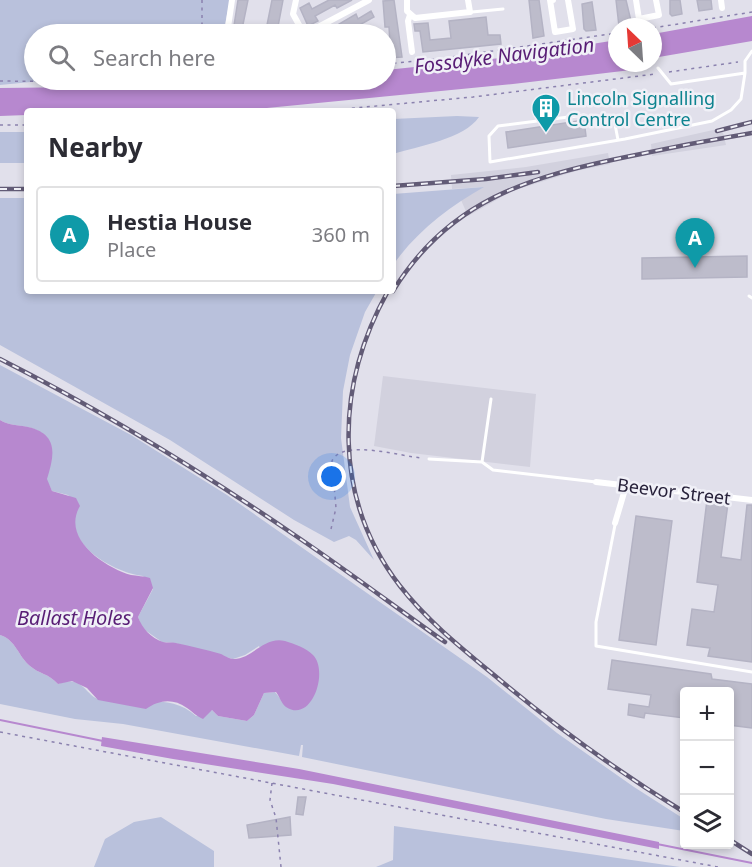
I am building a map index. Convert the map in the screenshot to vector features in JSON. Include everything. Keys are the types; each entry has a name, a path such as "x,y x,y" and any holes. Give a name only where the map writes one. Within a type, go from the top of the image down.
{"street":[{"path":"228,24 232,0"},
{"path":"296,0 293,14 298,24"},
{"path":"322,24 360,2 369,0"},
{"path":"407,0 407,11 415,18 470,12 468,0"},
{"path":"553,0 550,0 555,32 573,29 568,0"},
{"path":"636,0 639,19 659,15 656,0"},
{"path":"721,0 722,8"},
{"path":"410,15 408,21 412,52"},
{"name":"Beevor Street","path":"596,482 752,500"},
{"path":"615,523 626,486"}],"lane":[{"path":"470,12 503,9"},
{"path":"618,140 614,119 597,122 584,115 498,126 489,136 490,162 618,140 673,130 721,117 741,99 745,61 752,51"},
{"path":"662,73 671,84 745,73"},
{"path":"482,462 491,399"},
{"path":"429,459 482,462 493,470 596,482"},
{"path":"615,523 596,622 596,646 752,672"}],"path":[{"path":"202,0 202,24"},
{"path":"662,27 752,12"},
{"path":"396,63 608,34"},
{"path":"354,108 473,97 745,61"},
{"path":"0,81 24,81"},
{"path":"0,125 24,125"},
{"path":"332,529 336,508 332,461 338,453 366,450 429,459"},
{"path":"0,732 718,867"},
{"path":"272,782 270,800 276,818 281,867"}],"shaded area":[{"path":"0,0 230,0 225,24 24,24 24,83 0,85"},
{"path":"479,117 472,125 452,136 396,153 396,119"},
{"path":"722,128 726,145 652,156 651,144"},
{"path":"0,132 24,132 24,163 0,163"},
{"path":"608,153 610,164 576,171 512,191 468,216 461,200 483,187 452,189 451,175 526,167"},
{"path":"484,187 434,221 412,241 396,261 396,194"},
{"path":"0,198 24,198 24,294 375,294 365,312 350,355 343,391 341,438 350,507 374,560 356,540 349,536 334,542 294,520 170,440 0,345"},
{"path":"0,365 131,435 227,495 487,677 557,733 680,816 680,830 606,819 302,757 303,745 301,745 299,756 123,724 75,719 0,704 0,635 13,644 33,669 58,684 67,681 79,684 102,700 164,702 175,704 196,716 212,710 218,716 247,721 254,715 264,693 275,692 287,707 259,646 233,659 175,643 162,642 142,628 138,617 153,589 143,576 117,569 104,562 82,543 76,531 74,519 79,506 68,495 52,491 46,479 52,453 49,440 37,430 0,420"},
{"path":"383,376 536,394 530,467 411,453 374,446"},
{"path":"161,817 214,851 214,867 94,867 105,839 134,822"},
{"path":"394,826 680,867 376,867 393,860"}],"water":[{"path":"752,16 752,41 662,56 662,32"},
{"path":"608,41 608,72 614,72 267,108 24,108 24,115 0,116 0,88 24,88 24,90 396,90 396,69 510,57"},
{"name":"Ballast Holes","path":"0,420 38,430 49,440 52,446 52,461 47,479 52,491 76,498 80,506 76,518 76,529 88,550 120,571 150,578 153,588 138,617 151,635 163,642 193,647 234,659 247,655 264,644 278,640 304,648 313,655 318,663 319,672 315,693 310,702 303,708 295,710 286,707 276,692 264,693 254,715 247,721 218,716 212,710 203,719 177,703 161,702 146,709 98,700 87,688 72,681 58,684 30,666 13,644 0,635"},
{"path":"102,737 299,769 659,842 659,849 333,784 101,746"}],"building":[{"path":"238,0 248,0 243,24 234,24"},
{"path":"272,0 283,0 278,24 267,24"},
{"path":"329,0 352,0 337,8 335,5 315,16 318,21 307,24 300,8 309,3 312,9"},
{"path":"394,0 402,57 396,57 396,24 385,24 383,1"},
{"path":"529,0 539,0 544,36 533,38"},
{"path":"616,0 626,0 630,18 618,18"},
{"path":"670,0 680,0 682,14 672,16 670,14"},
{"path":"697,0 711,0 712,9 699,11"},
{"path":"592,2 596,30 586,31 582,4"},
{"path":"371,11 374,17 361,24 339,24 356,14 358,19"},
{"path":"486,17 488,35 500,35 501,44 423,52 420,31 415,31 414,24 428,23 430,40 451,38 449,21"},
{"name":"Lincoln Signalling Control Centre","path":"584,120 586,136 508,148 506,132"},
{"path":"747,256 747,277 642,279 642,258"},
{"path":"707,500 728,503 721,557 741,560 747,505 752,505 752,662 708,656 710,648 687,645 692,609 714,612 718,585 697,582"},
{"path":"636,516 672,521 656,645 619,640"},
{"path":"612,660 711,674 712,679 752,684 752,728 734,726 734,687 680,687 680,717 645,713 644,718 628,715 629,704 649,707 651,695 608,689"},
{"path":"298,797 306,797 303,815 296,814"},
{"path":"290,817 291,835 249,838 247,825"}],"waterway":[{"path":"0,720 103,741"},
{"path":"657,844 752,863"}],"railway":[{"path":"717,131 752,122"},
{"path":"396,287 415,260 439,234 494,197 524,184 590,165 752,133"},
{"path":"396,186 486,179 538,172"},
{"path":"0,189 24,189"},
{"path":"387,294 371,327 358,365 351,403 349,441 352,479 362,516 378,552 411,599 460,647 567,733 636,782 680,810"},
{"path":"0,359 112,420 222,487 312,547 445,642"},
{"path":"734,843 752,854"}],"place":[{"name":"Lincoln Signalling Control Centre","path":"546,134"},
{"name":"Hestia House","path":"695,268"}],"water label":[{"name":"Fossdyke Navigation","path":"504,55"}]}
